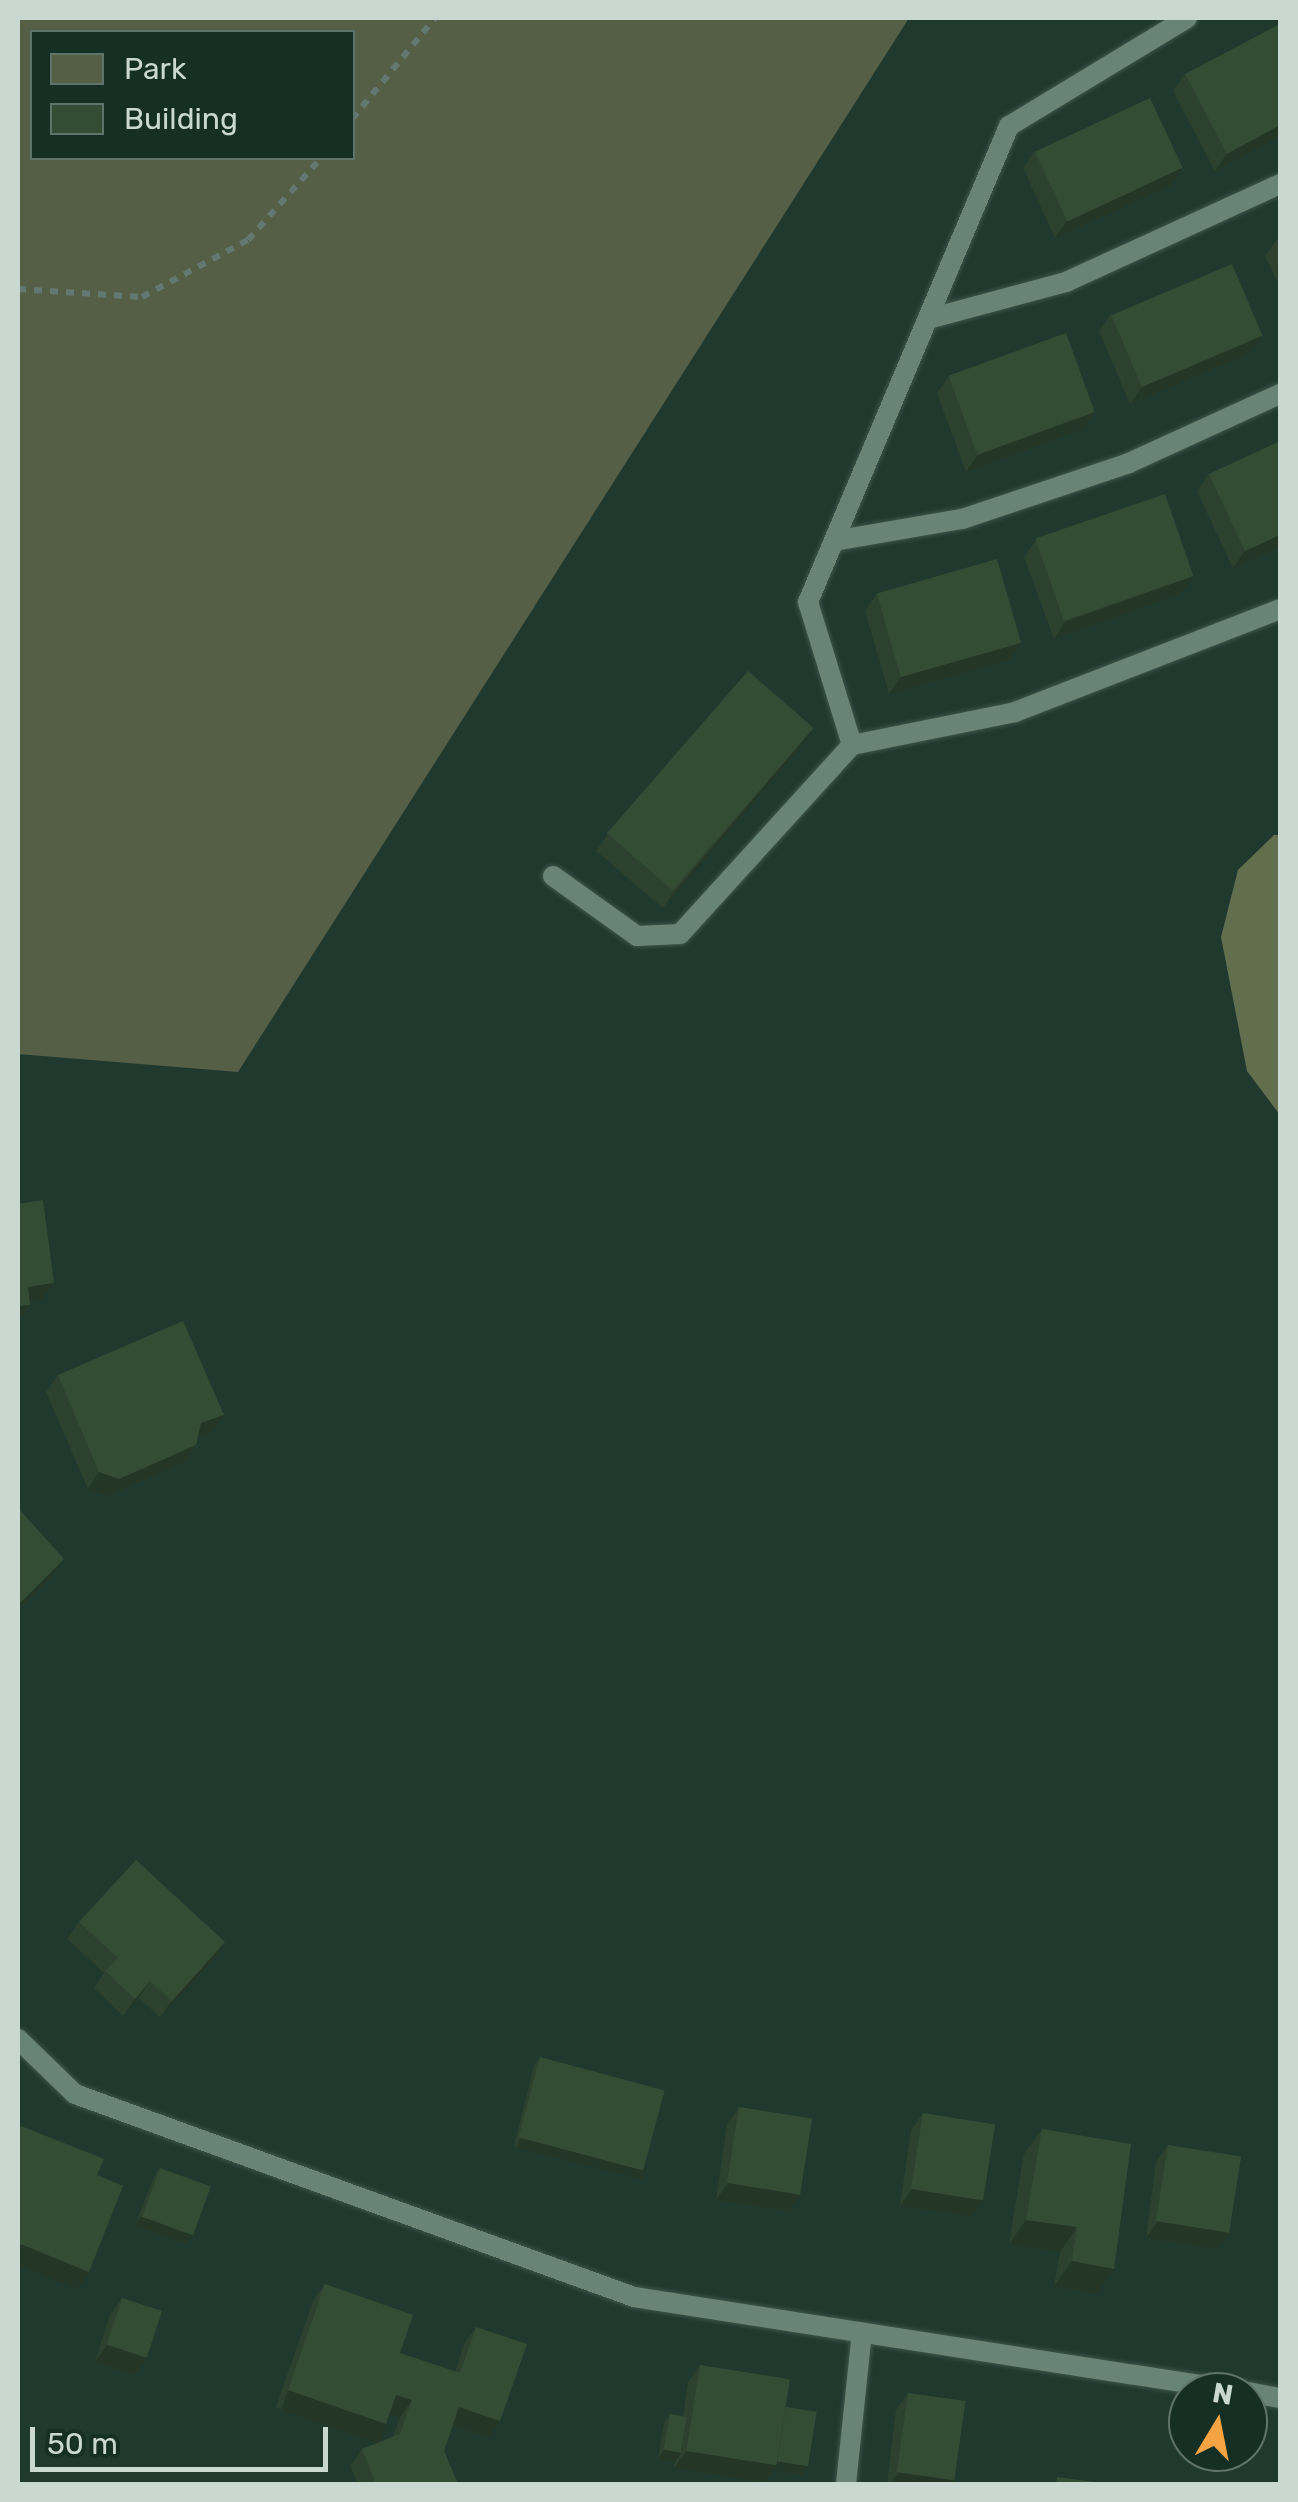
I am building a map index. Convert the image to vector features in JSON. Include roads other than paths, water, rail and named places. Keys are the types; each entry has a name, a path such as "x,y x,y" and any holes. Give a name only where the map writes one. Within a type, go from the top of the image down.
{"lane":[{"path":"852,744 808,602 1009,126 1186,18"},
{"path":"928,318 1066,282 1280,184"},
{"path":"834,541 962,519 1129,463 1280,394"},
{"path":"553,876 637,936 680,934 852,744 1015,712 1280,609"},
{"path":"18,2039 75,2094 634,2297 1168,2380"},
{"path":"846,2484 862,2332"}]}
